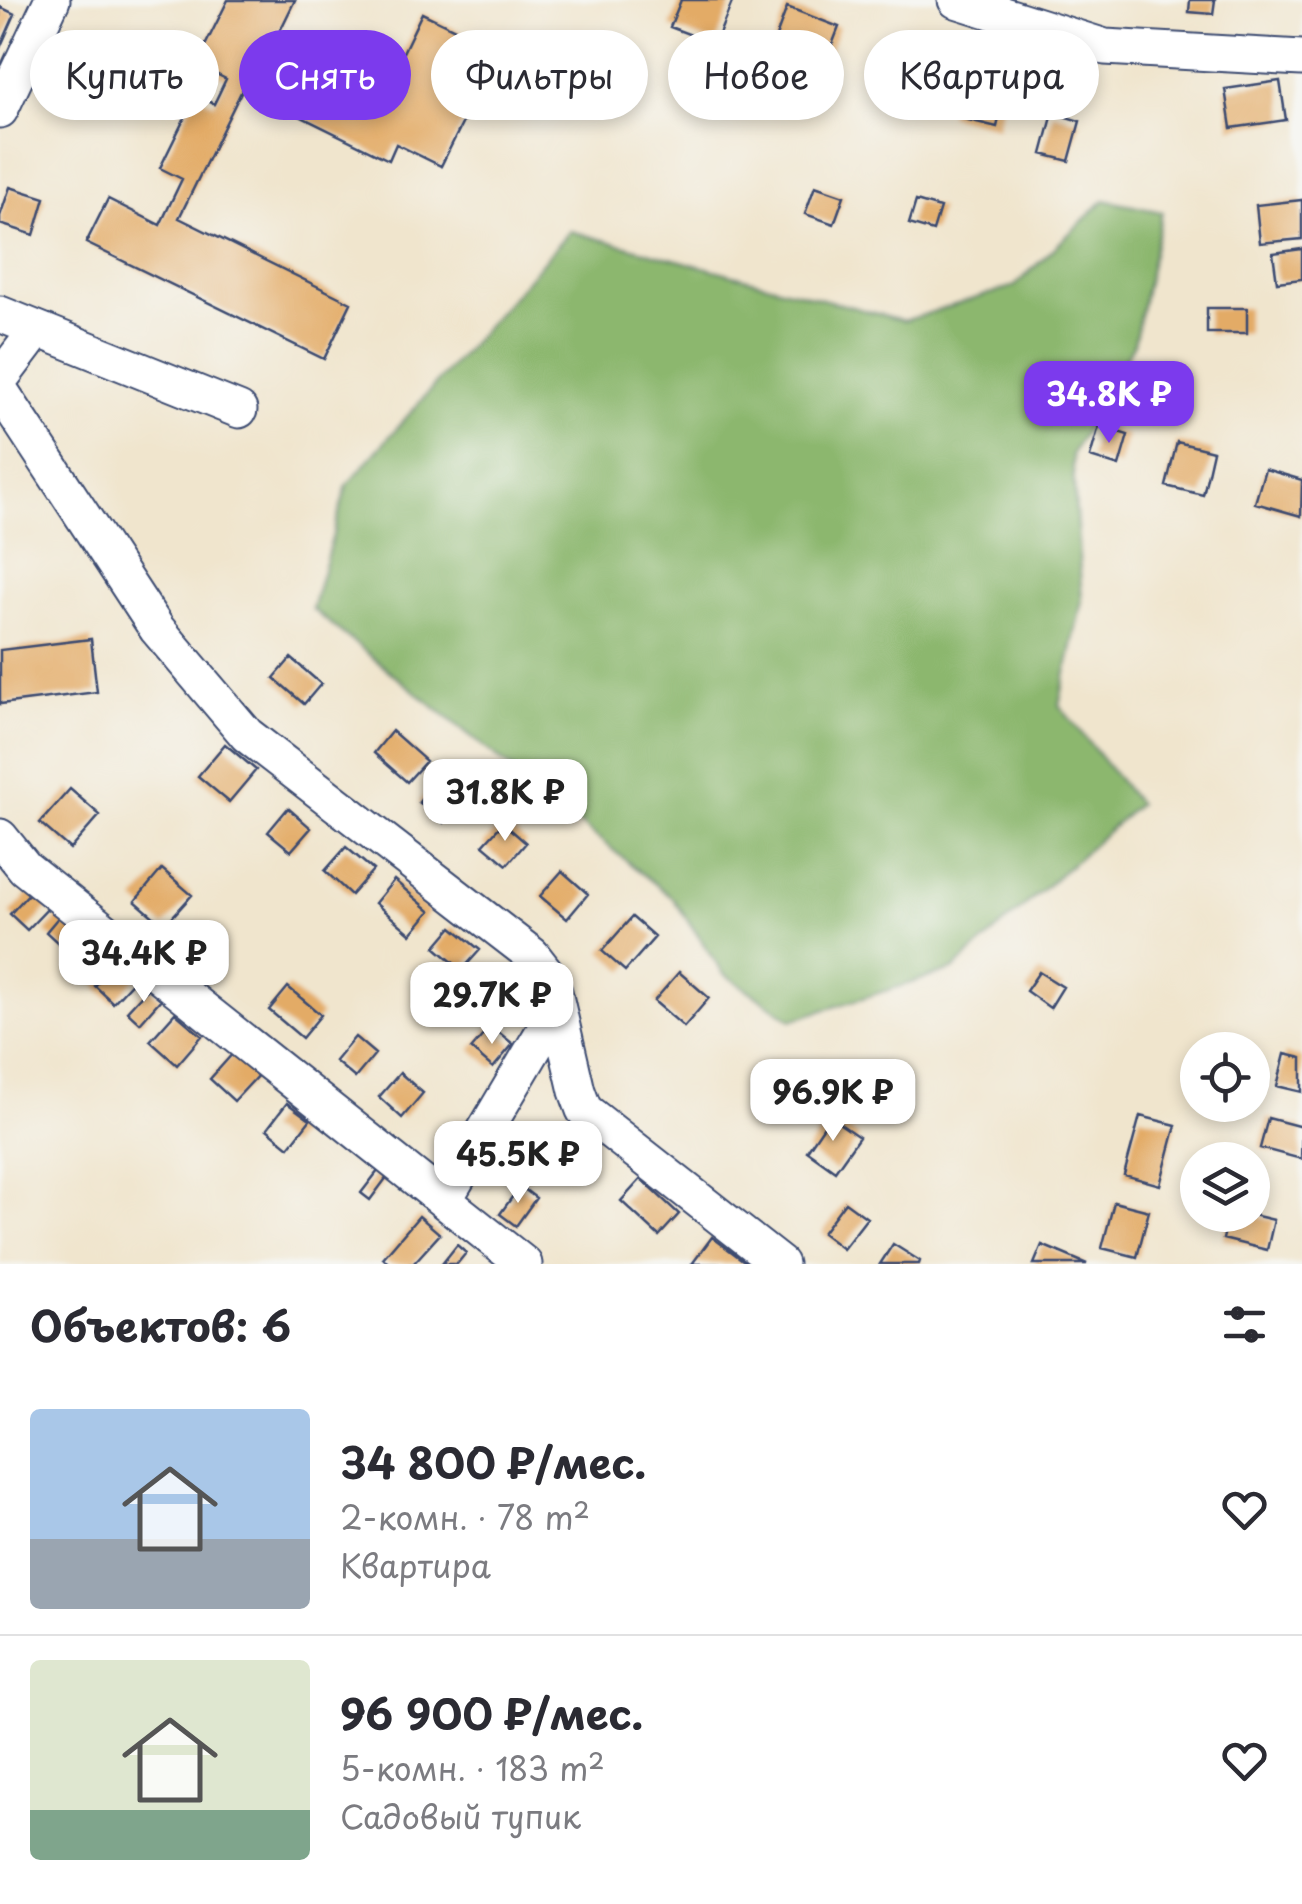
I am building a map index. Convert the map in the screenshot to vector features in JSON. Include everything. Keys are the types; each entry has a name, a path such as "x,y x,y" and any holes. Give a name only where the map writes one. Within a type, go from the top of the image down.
{"street":[{"path":"0,110 52,0"},
{"path":"956,0 1105,47 1302,58"},
{"path":"0,314 239,410"},
{"path":"0,379 36,330"},
{"path":"0,390 157,629 247,735 532,955 546,973 584,1110 780,1264"},
{"path":"0,837 25,868 524,1264"},
{"path":"444,1200 557,1009"}],"green space":[{"path":"1104,200 1162,212 1134,343 1072,454 1082,601 1059,705 1138,804 953,970 792,1020 723,973 673,898 312,609 347,485 570,231 904,321 1015,286"}],"building":[{"path":"228,0 295,0 280,30 239,30 239,96 179,218 351,303 324,359 86,243 108,199 160,225 182,179 160,168 184,120 219,120 219,94 226,79 219,76 219,30 213,30"},
{"path":"681,0 733,0 721,30 670,27"},
{"path":"1190,0 1215,0 1213,14 1189,12"},
{"path":"0,7 15,14 0,48"},
{"path":"787,7 839,27 838,30 778,30"},
{"path":"422,13 457,30 431,30 431,120 464,120 441,166 396,144 389,160 308,120 411,120 411,36"},
{"path":"1280,81 1286,120 1231,128 1225,89"},
{"path":"968,120 999,120 997,127"},
{"path":"1051,120 1080,121 1069,161 1042,154"},
{"path":"815,186 844,196 834,224 805,214"},
{"path":"10,187 45,198 34,235 0,224"},
{"path":"1302,200 1302,239 1260,243 1256,205"},
{"path":"916,201 940,208 933,231 909,224"},
{"path":"1302,249 1302,279 1277,282 1273,253"},
{"path":"1207,308 1247,308 1247,333 1207,333"},
{"path":"1099,426 1128,435 1119,466 1090,457"},
{"path":"1177,442 1213,451 1203,495 1166,486"},
{"path":"1265,469 1302,480 1301,516 1255,503"},
{"path":"91,639 97,692 0,704 0,650"},
{"path":"291,658 321,684 304,704 274,678"},
{"path":"392,731 426,761 407,782 374,753"},
{"path":"225,744 256,770 229,802 198,776"},
{"path":"439,778 464,800 444,823 419,802"},
{"path":"70,789 100,815 70,849 40,823"},
{"path":"288,808 311,828 291,851 268,832"},
{"path":"503,823 526,843 507,865 483,845"},
{"path":"346,847 373,870 351,895 325,871"},
{"path":"162,869 192,895 164,926 135,901"},
{"path":"562,871 588,894 567,919 540,896"},
{"path":"394,880 430,911 411,934 375,903"},
{"path":"33,889 51,905 27,930 10,914"},
{"path":"61,914 87,937 71,955 46,932"},
{"path":"632,917 655,937 625,971 602,951"},
{"path":"452,927 480,950 462,970 435,947"},
{"path":"121,958 139,975 113,1003 95,986"},
{"path":"679,972 709,998 684,1027 654,1001"},
{"path":"1039,972 1063,987 1050,1008 1026,991"},
{"path":"516,977 536,994 520,1014 500,996"},
{"path":"149,987 161,999 140,1023 127,1011"},
{"path":"288,987 321,1015 302,1038 269,1010"},
{"path":"175,1013 202,1036 177,1065 150,1041"},
{"path":"491,1026 513,1044 493,1068 471,1049"},
{"path":"355,1037 375,1054 355,1078 335,1061"},
{"path":"235,1051 260,1073 234,1101 210,1079"},
{"path":"1285,1054 1302,1058 1302,1092 1277,1086"},
{"path":"400,1073 423,1093 402,1118 379,1097"},
{"path":"287,1103 310,1120 289,1147 267,1129"},
{"path":"1140,1116 1176,1125 1160,1185 1124,1175"},
{"path":"830,1117 859,1137 835,1171 807,1151"},
{"path":"1270,1119 1302,1127 1301,1159 1270,1151 1270,1142 1262,1142"},
{"path":"378,1171 387,1177 370,1200 361,1193"},
{"path":"641,1179 679,1214 659,1236 621,1201"},
{"path":"520,1186 536,1198 516,1226 500,1214"},
{"path":"845,1202 867,1218 843,1249 822,1233"},
{"path":"1114,1202 1149,1211 1137,1257 1102,1248"},
{"path":"419,1216 440,1234 413,1264 389,1264 383,1258"},
{"path":"1270,1219 1274,1220 1267,1250 1223,1239 1225,1232 1270,1232"},
{"path":"712,1237 748,1264 692,1264"},
{"path":"893,1244 920,1261 919,1264 880,1264"},
{"path":"457,1245 466,1253 457,1264 442,1264"},
{"path":"1042,1245 1087,1264 1034,1264"}]}
